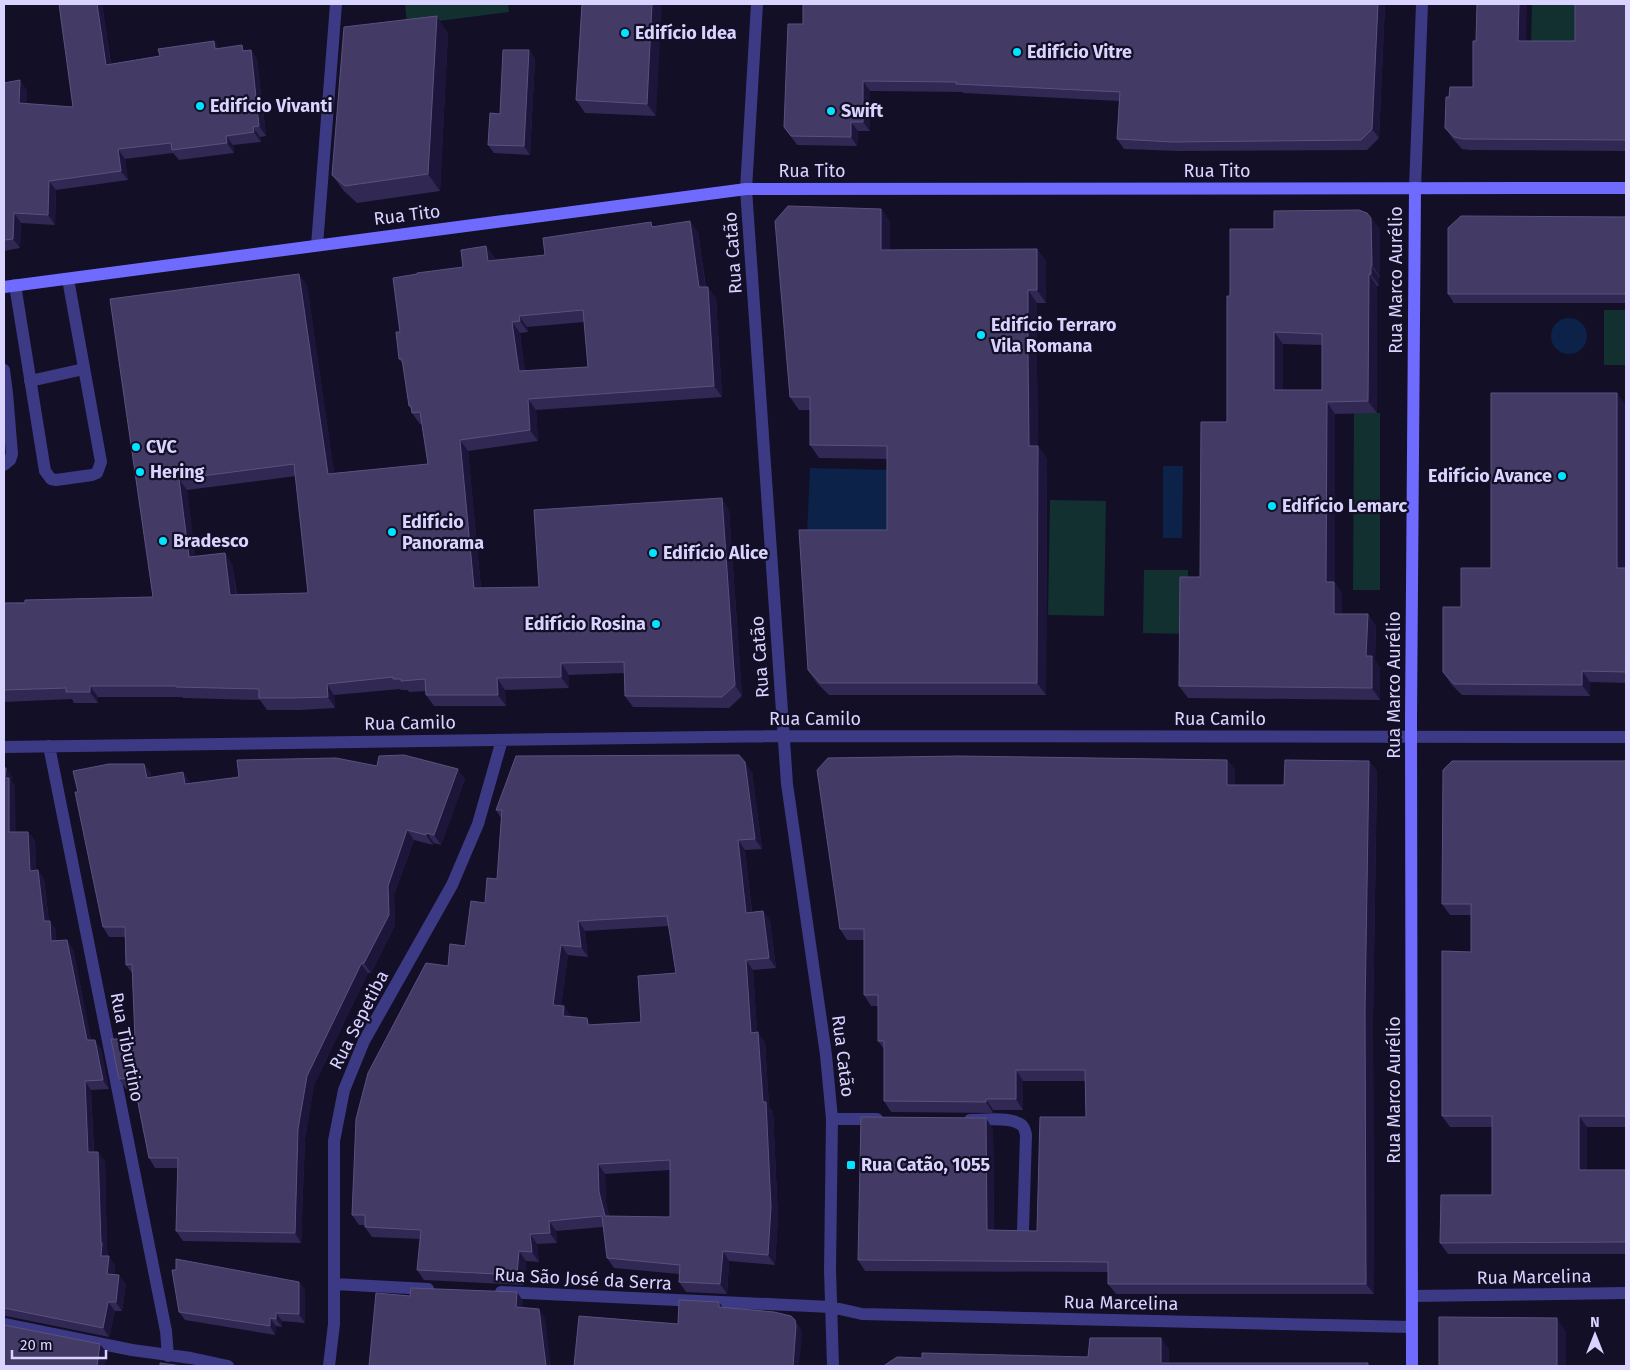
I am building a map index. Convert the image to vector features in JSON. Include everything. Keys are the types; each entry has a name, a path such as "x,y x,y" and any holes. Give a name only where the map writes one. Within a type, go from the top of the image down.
{"main road":[{"name":"Rua Marco Aurélio","path":"1412,1366 1411,737 1415,188"},
{"name":"Rua Tito","path":"10,286 746,189 1626,188"}],"street":[{"path":"317,245 336,4"},
{"name":"Rua Catão","path":"758,4 746,189 782,736 787,784 826,1055 832,1119 830,1307 833,1366"},
{"name":"Rua Marco Aurélio","path":"1415,188 1422,4"},
{"path":"10,286 47,476 56,480 97,473 101,462 68,278"},
{"path":"30,381 84,369"},
{"path":"4,370 12,454 10,460 4,465"},
{"name":"Rua Camilo","path":"4,746 782,736 1626,737"},
{"name":"Rua Sepetiba","path":"329,1366 334,1324 334,1141 344,1090 364,1041 452,885 478,824 502,740"},
{"name":"Rua Tiburtino","path":"49,746 166,1331 168,1356"},
{"path":"832,1119 892,1119"},
{"path":"962,1120 1011,1121 1019,1123 1024,1128 1026,1135 1023,1230"},
{"path":"334,1284 445,1290"},
{"name":"Rua São José da Serra","path":"484,1292 830,1307"},
{"name":"Rua Marcelina","path":"1412,1296 1626,1294"},
{"name":"Rua Marcelina","path":"830,1307 862,1314 1412,1327"},
{"path":"4,1324 228,1366"}],"green space":[{"path":"405,4 508,4 509,12 407,25"},
{"path":"1532,4 1579,4 1578,44 1531,44"},
{"path":"1604,310 1626,310 1626,365 1604,365"},
{"path":"1354,413 1380,413 1380,590 1353,590"},
{"path":"1050,500 1106,501 1104,616 1048,615"},
{"path":"1144,570 1188,570 1188,634 1143,633"}],"water":[{"path":"1569,318 1576,319 1582,323 1586,329 1586,343 1582,349 1576,353 1569,354 1562,353 1556,349 1552,343 1551,336 1552,329 1556,323 1562,319"},
{"path":"1163,466 1183,466 1182,538 1163,538"},
{"path":"810,468 891,470 910,537 807,534"}],"building":[{"path":"59,4 97,4 106,65 160,56 158,49 214,41 215,49 242,45 243,51 251,50 259,126 253,127 254,132 226,136 227,143 172,150 171,143 118,149 121,171 49,181 48,215 14,213 13,239 4,240 4,83 20,80 19,103 73,107"},
{"name":"Edifício Idea","path":"582,4 652,4 647,104 576,100"},
{"path":"803,4 1378,4 1372,129 1361,140 1173,142 1117,139 1120,92 956,84 956,82 863,81 863,122 851,122 851,137 791,136 784,127 788,24 803,24"},
{"path":"1477,4 1519,4 1518,41 1575,41 1575,4 1626,4 1626,140 1463,139 1454,137 1445,128 1446,97 1449,97 1450,87 1473,87 1473,41 1476,41"},
{"path":"437,16 428,174 345,186 332,175 344,27"},
{"path":"503,50 529,50 524,146 488,145 490,113 500,114"},
{"path":"788,206 881,209 881,250 1037,249 1037,290 1028,290 1028,354 1029,446 1038,446 1037,683 820,683 808,670 799,530 887,530 887,446 810,445 810,397 790,397 775,221"},
{"path":"1359,210 1367,213 1371,218 1372,265 1371,274 1369,274 1368,401 1327,402 1326,582 1334,582 1334,614 1368,614 1366,656 1372,656 1372,688 1179,686 1180,577 1200,577 1201,422 1227,422 1227,296 1230,296 1230,229 1274,229 1274,211","holes":["1274,332 1322,334 1322,390 1274,390"]},
{"path":"1461,216 1626,217 1626,294 1448,294 1448,228"},
{"path":"690,221 699,287 708,287 714,386 528,399 530,430 460,440 474,588 539,587 534,510 722,498 735,685 722,697 625,696 624,662 561,663 561,677 497,678 498,695 426,695 425,679 401,681 401,679 393,679 393,677 327,684 328,697 259,698 259,689 176,686 90,686 90,692 66,692 66,688 4,690 4,603 25,603 25,600 153,597 110,299 299,274 328,474 428,464 420,412 412,413 411,406 409,406 402,359 399,359 396,332 400,332 393,278 463,267 461,250 486,246 488,261 545,255 543,238 651,222 652,227","holes":["583,310 588,367 519,371 512,322 520,321 519,316","294,464 308,593 230,595 225,553 189,557 179,479"]},
{"path":"1491,393 1617,393 1617,568 1626,568 1626,672 1582,671 1582,685 1454,684 1443,672 1443,607 1461,607 1461,568 1491,568"},
{"path":"404,755 458,769 434,835 407,830 388,886 389,915 364,963 361,964 307,1076 298,1129 295,1233 176,1231 178,1158 149,1158 133,1078 119,1079 111,1039 135,1039 132,964 126,965 125,927 103,927 75,792 78,792 73,771 109,764 144,764 147,778 183,772 185,784 239,777 237,760 336,758 377,766 379,756"},
{"path":"739,755 745,762 755,839 738,840 746,913 763,911 769,958 746,960 751,1033 758,1032 763,1102 766,1102 771,1207 768,1255 723,1251 720,1284 679,1282 680,1265 607,1258 602,1216 549,1221 550,1233 530,1234 532,1252 519,1251 517,1275 417,1270 421,1230 365,1227 365,1215 352,1215 356,1119 368,1073 426,963 448,966 450,944 465,946 471,901 485,903 487,878 497,879 502,810 496,810 516,756","holes":["667,916 676,973 638,976 641,1022 588,1025 587,1018 563,1016 564,1006 553,1005 561,945 581,947 578,921","670,1160 670,1217 605,1216 599,1192 598,1164"]},
{"path":"959,756 1227,760 1227,785 1284,785 1285,760 1369,761 1365,1010 1366,1284 1108,1284 1108,1262 858,1260 861,1117 986,1118 987,1230 1037,1231 1040,1117 1086,1117 1085,1070 1016,1070 1016,1099 986,1099 986,1102 884,1101 884,1041 878,1041 878,995 864,995 864,929 840,929 817,770 828,758"},
{"path":"1452,761 1626,761 1626,1116 1579,1116 1579,1170 1626,1170 1626,1242 1440,1243 1441,1195 1492,1195 1492,1116 1442,1116 1442,951 1471,952 1471,904 1442,904 1443,770"},
{"path":"4,768 6,768 5,778 9,778 9,832 28,832 30,871 38,870 44,921 50,921 51,941 67,940 87,1040 95,1040 103,1080 85,1081 88,1152 98,1152 101,1256 109,1256 107,1274 119,1275 116,1302 108,1302 103,1328 4,1308"},
{"path":"176,1259 299,1282 299,1314 276,1313 276,1319 270,1318 270,1326 179,1312 172,1270 176,1270"},
{"path":"411,1288 517,1292 516,1307 539,1309 546,1366 369,1366 376,1293 410,1296"},
{"path":"679,1300 719,1302 719,1307 774,1312 791,1316 795,1320 796,1326 793,1366 574,1366 579,1316 678,1324"},
{"path":"1439,1317 1557,1318 1557,1366 1439,1366"},
{"path":"4,1325 100,1344 97,1366 4,1366"},
{"path":"1090,1338 1161,1338 1161,1363 1368,1363 1368,1366 885,1366 897,1357 922,1358 922,1353 1088,1357"},
{"path":"160,1363 182,1366 160,1366"}],"place":[{"name":"Edifício Idea","path":"625,33"},
{"name":"Edifício Vitre","path":"1017,52"},
{"name":"Edifício Vivanti","path":"200,106"},
{"name":"Swift","path":"831,111"},
{"name":"Edifício Terraro Vila Romana","path":"981,335"},
{"name":"CVC","path":"136,447"},
{"name":"Hering","path":"140,472"},
{"name":"Edifício Avance","path":"1562,476"},
{"name":"Edifício Lemarc","path":"1272,506"},
{"name":"Edifício Panorama","path":"392,532"},
{"name":"Bradesco","path":"163,541"},
{"name":"Edifício Alice","path":"653,553"},
{"name":"Edifício Rosina","path":"656,624"},
{"name":"Rua Catão, 1055","path":"851,1165"}]}
